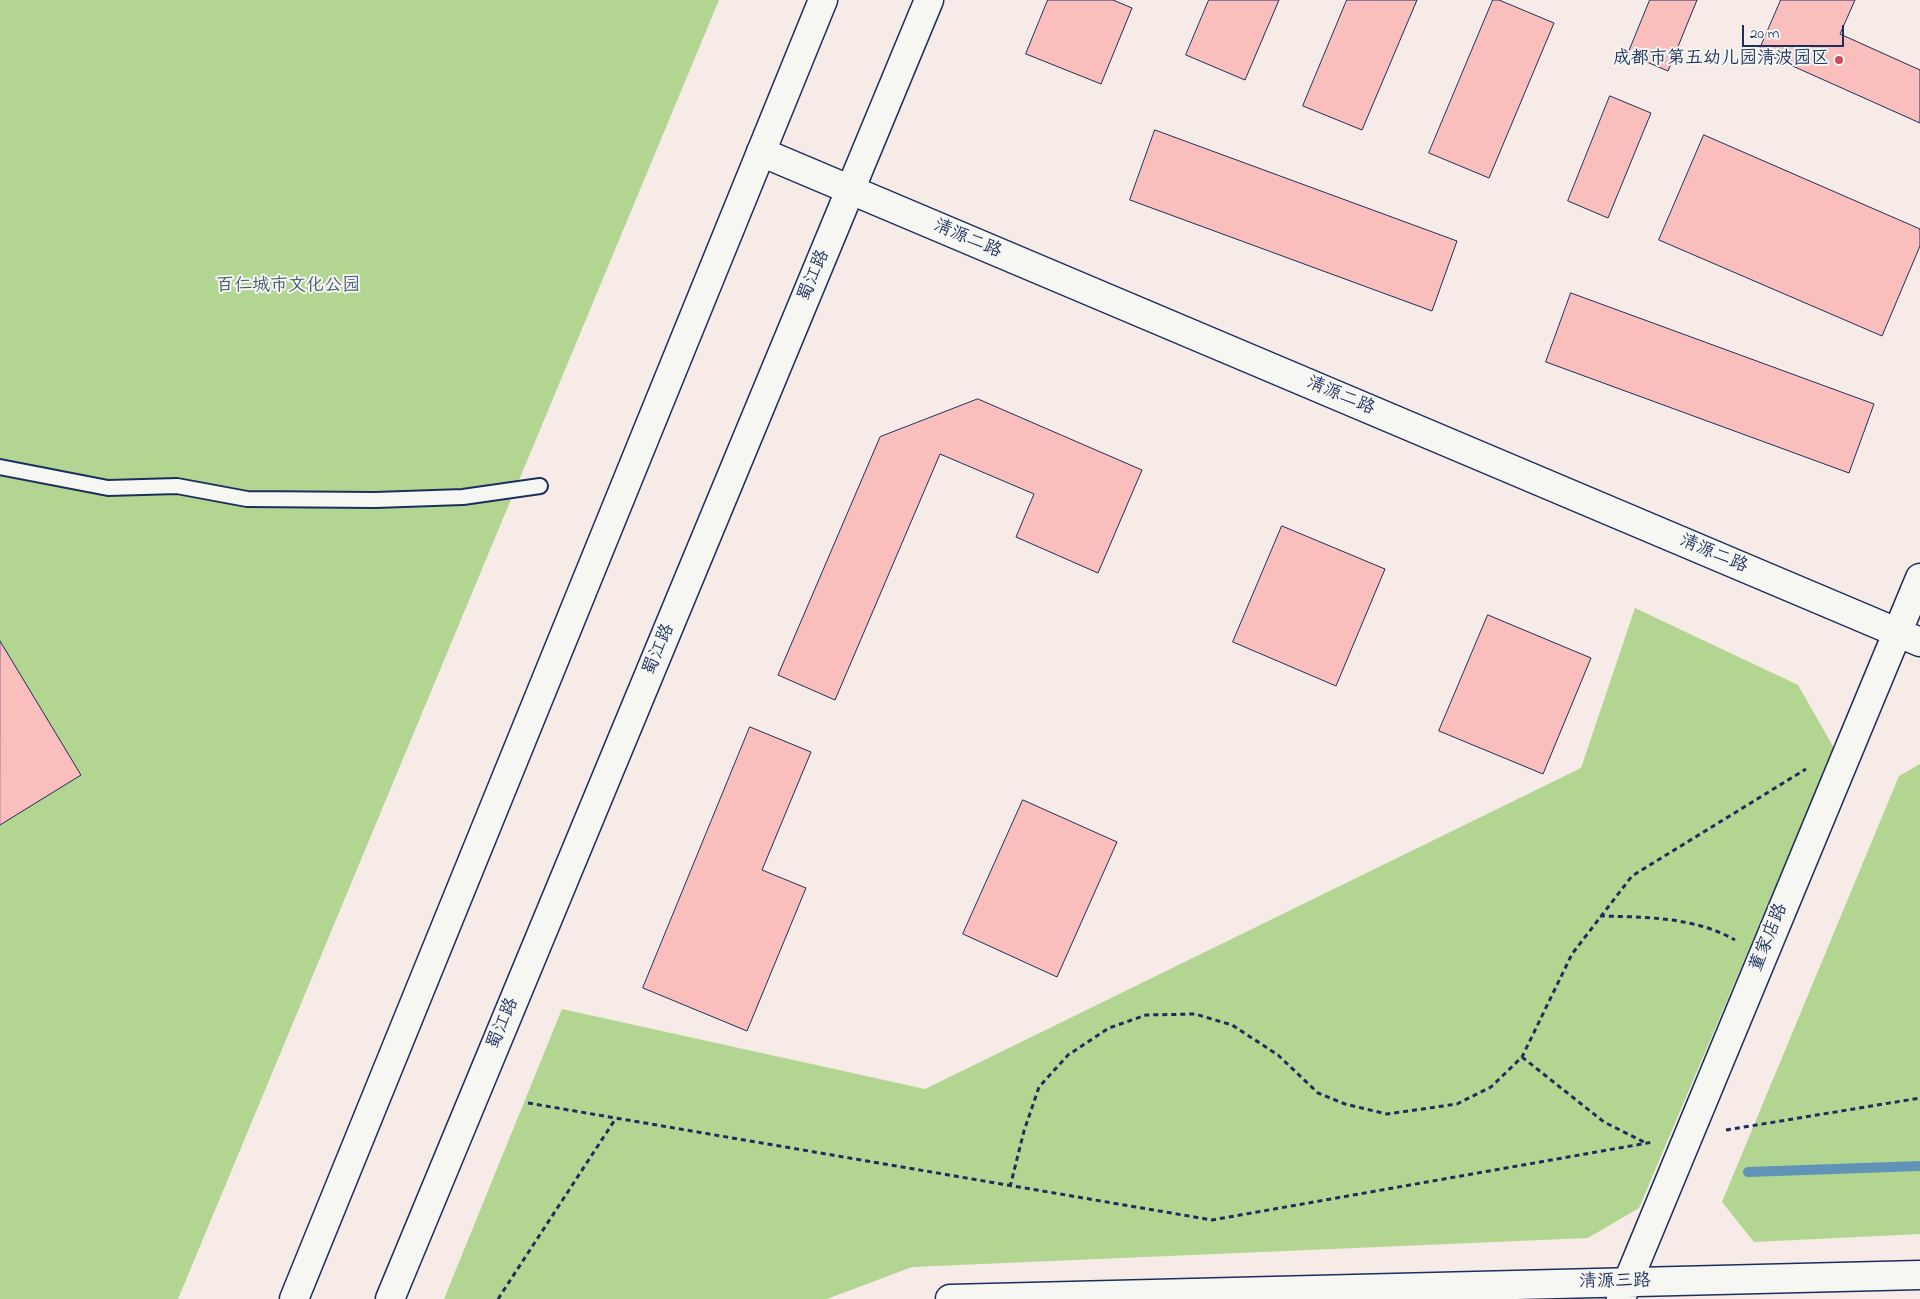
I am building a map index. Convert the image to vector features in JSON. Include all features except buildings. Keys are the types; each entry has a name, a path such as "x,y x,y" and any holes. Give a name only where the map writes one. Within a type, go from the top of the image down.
{"street":[{"path":"294,1299 823,0"},
{"name":"蜀江路","path":"390,1299 929,0"},
{"name":"清源二路","path":"761,152 1909,637"},
{"name":"董家店路","path":"1624,1291 1762,956 1909,637 1920,578"},
{"name":"清源三路","path":"950,1299 1624,1291 1920,1275"}],"lane":[{"path":"0,468 108,488 177,486 247,499 375,500 463,497 540,486"}],"path":[{"path":"1010,1187 1024,1131 1039,1087 1068,1054 1110,1028 1146,1015 1195,1014 1232,1026 1278,1055 1318,1093 1344,1104 1387,1114 1457,1104 1491,1087 1522,1057 1572,954 1632,876 1808,768"},
{"path":"1600,916 1642,917 1693,925 1720,932 1762,956"},
{"path":"1522,1057 1604,1122 1646,1143"},
{"path":"528,1103 1010,1187 1212,1220 1646,1143 1920,1098"},
{"path":"498,1299 616,1118"}],"green space":[{"name":"百仁城市文化公园","path":"0,0 719,0 178,1299 0,1299"},
{"path":"1635,608 1798,685 1834,748 1639,1208 1588,1238 912,1267 827,1299 444,1299 562,1009 925,1089 1581,768"},
{"path":"1920,764 1920,1234 1754,1242 1722,1202 1899,776"}],"waterway":[{"path":"1748,1172 1920,1166"}],"place":[{"name":"成都市第五幼儿园清波园区","path":"1839,60"}]}
